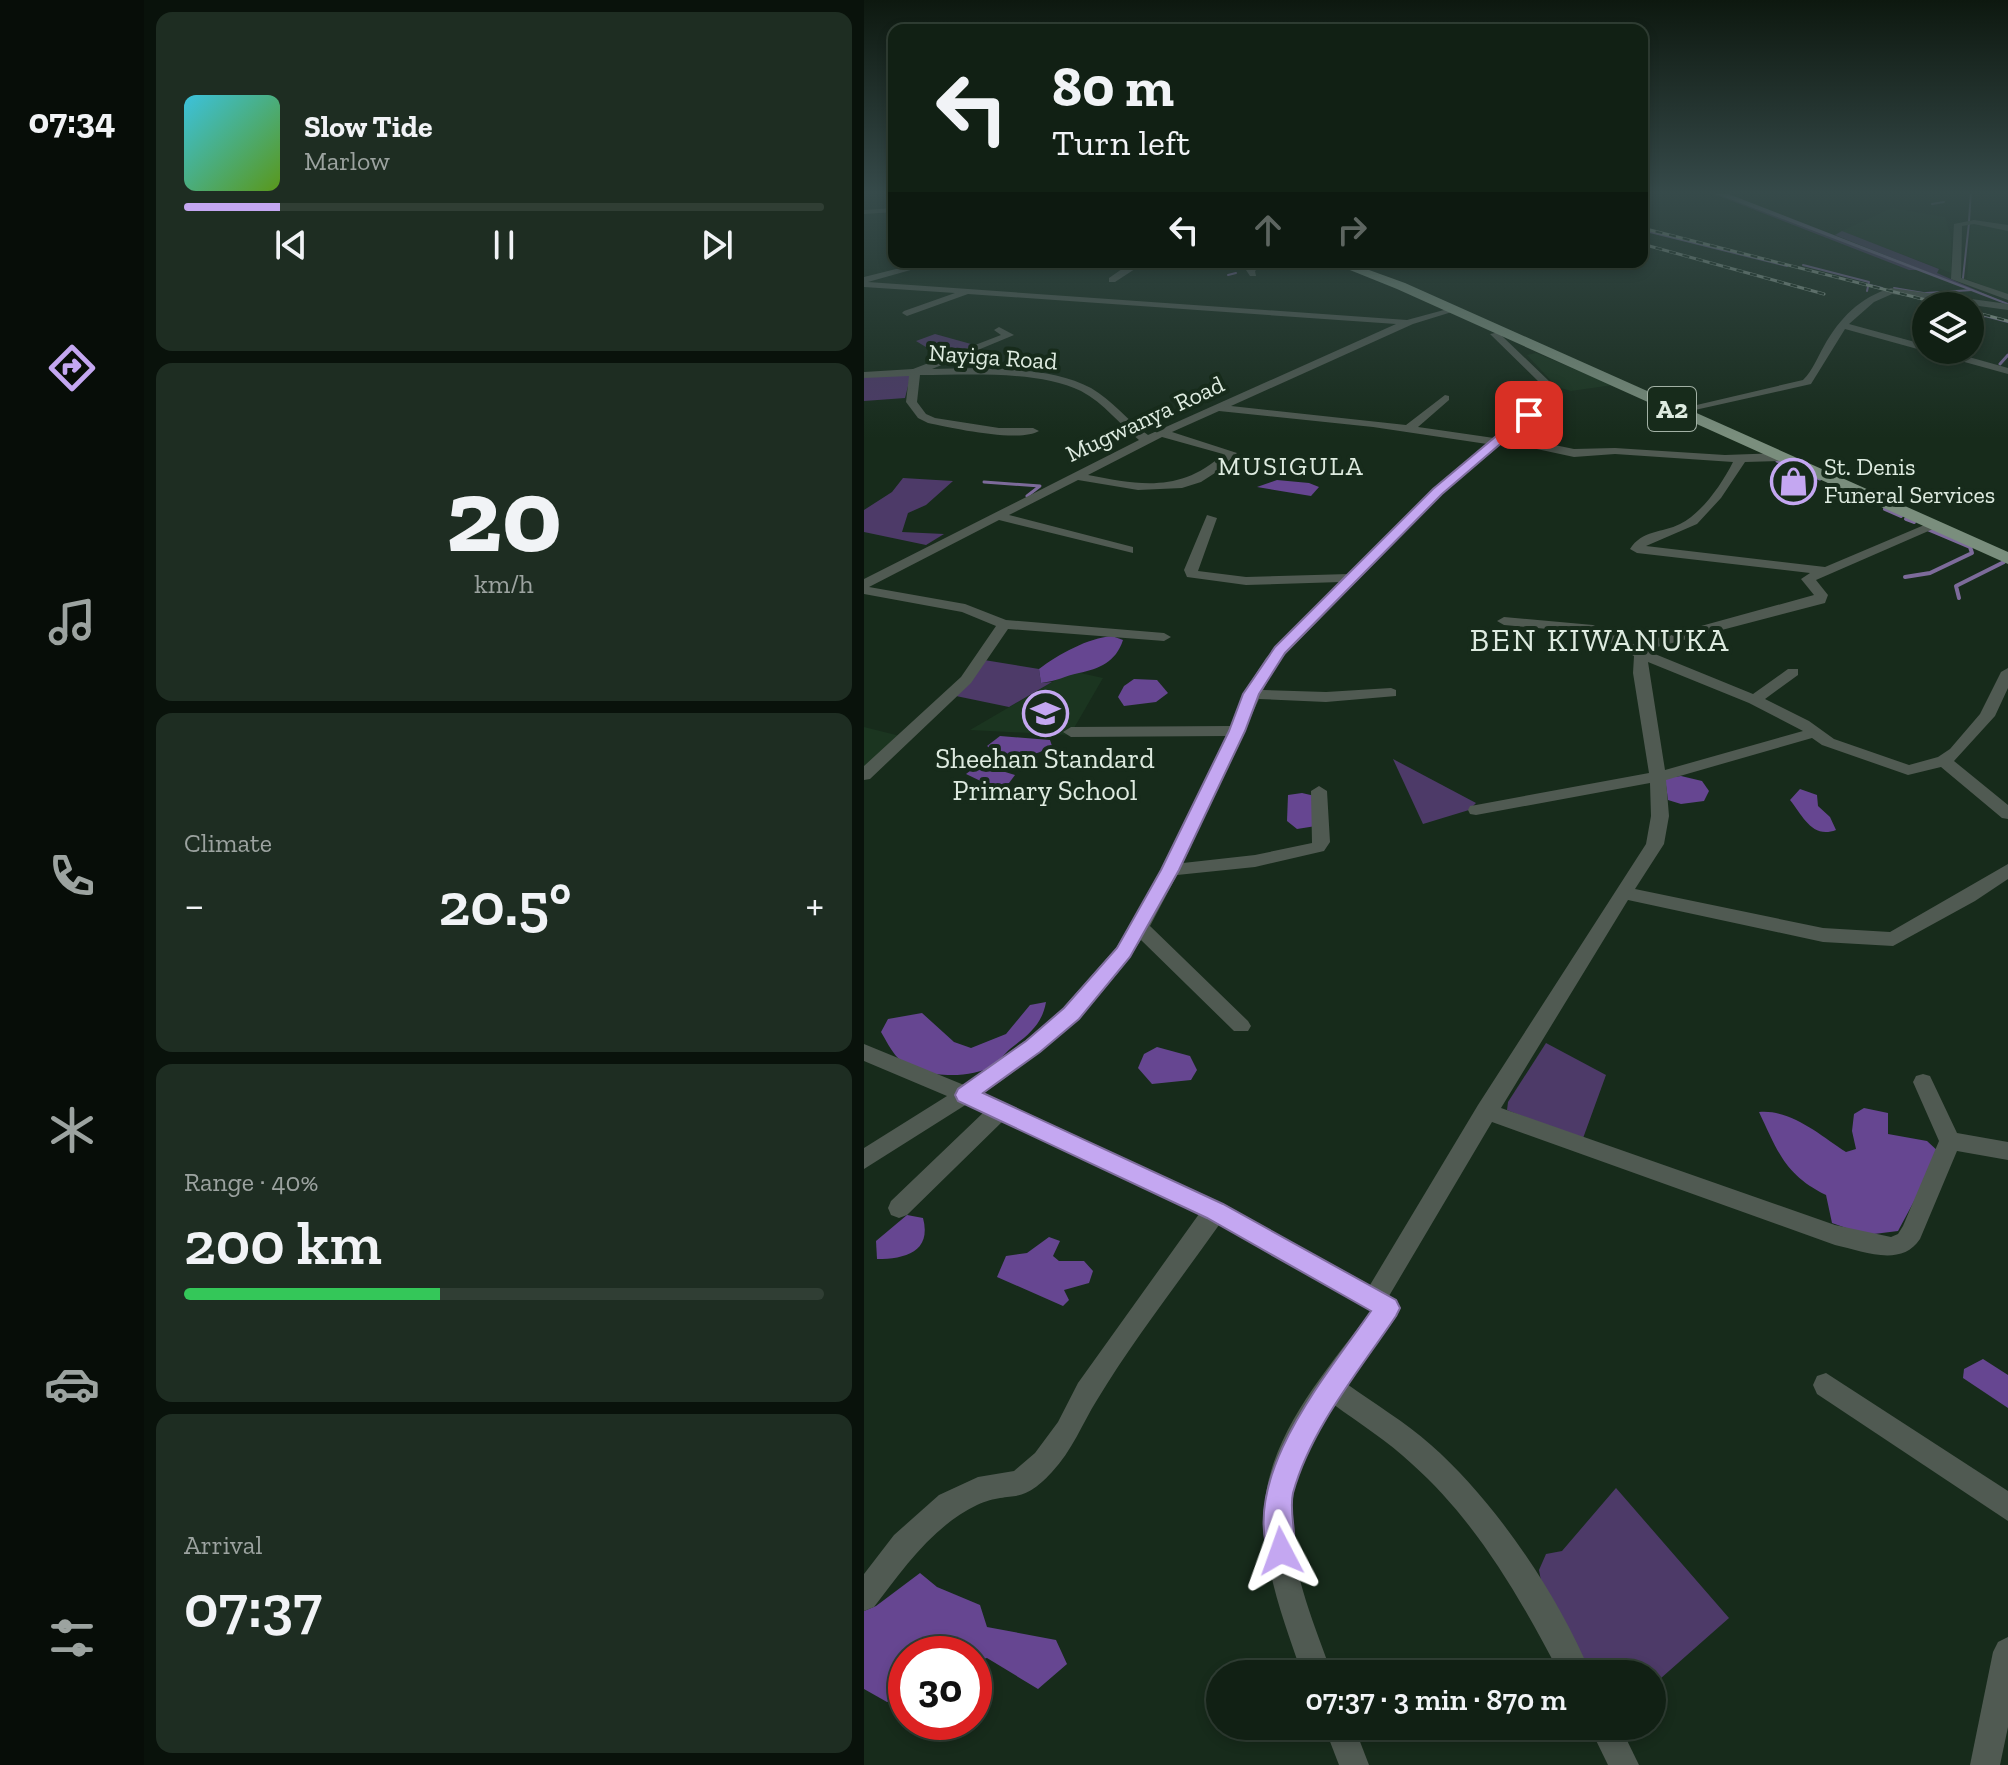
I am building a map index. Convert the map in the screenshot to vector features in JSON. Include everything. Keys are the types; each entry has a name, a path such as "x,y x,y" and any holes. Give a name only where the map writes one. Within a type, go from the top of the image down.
{"main road":[{"name":"A2","path":"1364,273 1452,309 2008,559"}],"street":[{"path":"864,282 895,273"},
{"path":"1112,280 1123,273"},
{"path":"1956,273 1956,279 2008,297"},
{"path":"864,282 1410,322"},
{"path":"907,313 974,290"},
{"path":"1677,411 1807,382 1843,325 1872,299 1891,291 2008,307"},
{"path":"1257,312 1295,300"},
{"name":"Mugwanya Road","path":"864,584 1161,433 1410,322 1452,309"},
{"path":"1843,325 1912,344"},
{"path":"999,330 1009,335 915,372 910,398 912,406 926,419 999,431 1033,431"},
{"path":"864,1160 965,1095 1033,1046 1072,1013 1124,952 1170,870 1237,731 1251,694 1280,650 1449,481 1537,406 1546,391 1545,382 1495,334 1501,333"},
{"path":"1983,364 2008,371"},
{"name":"Nayiga Road","path":"864,375 915,372 1042,378 1069,383 1088,391 1147,440"},
{"path":"1409,429 1445,398"},
{"path":"1218,408 1498,440 1574,453 1615,451 1740,459 1780,457"},
{"path":"1075,476 1128,486 1173,488 1186,485 1230,455 1231,451 1161,433"},
{"path":"1740,459 1732,476 1697,519 1683,528 1642,541 1637,549 1824,571"},
{"path":"998,516 1128,550"},
{"path":"1211,518 1192,574 1246,581 1350,578"},
{"path":"1641,654 1653,644 1820,600 1821,595 1807,580 1934,526"},
{"path":"864,590 965,608 1004,624 1164,637"},
{"path":"1504,621 1588,628 1641,654 1754,700 1843,748 1903,769 1944,761 1965,743 1987,716 2008,672"},
{"path":"864,775 966,680 1004,624"},
{"path":"1375,1298 1486,1111 1649,857 1659,834 1658,777 1641,685 1641,654"},
{"path":"1754,700 1793,672"},
{"path":"1251,694 1326,697 1391,693"},
{"path":"1071,732 1237,731"},
{"path":"1476,810 1658,777 1813,733"},
{"path":"1944,761 2008,814"},
{"path":"1170,870 1255,861 1318,847 1321,842 1319,791"},
{"path":"1626,893 1823,935 1893,939 1969,897 2000,875 2008,892"},
{"path":"1139,926 1241,1026"},
{"path":"864,1052 1001,1109 1215,1211 1388,1308 1299,1439 1279,1497 1281,1551 1313,1660"},
{"path":"1486,1111 1765,1213 1835,1235 1892,1247 1906,1241 1912,1232 1950,1141 1923,1082"},
{"path":"899,1208 1001,1109"},
{"path":"1950,1141 2008,1151"},
{"path":"864,1597 904,1545 949,1505 978,1490 1020,1484 1044,1462 1067,1431 1087,1392 1215,1211"},
{"path":"1826,1385 2008,1507"},
{"path":"1332,1388 1429,1461 1486,1524 1520,1573 1568,1660"},
{"path":"1985,1765 2005,1689 2008,1652"},
{"path":"1344,1740 1354,1765"},
{"path":"1611,1740 1624,1765"}],"shaded area":[{"path":"1931,273 1938,273 1981,292"},
{"path":"1967,273 2008,273 2008,295 1967,279"},
{"path":"935,334 976,346 944,358 916,341"},
{"path":"1536,353 1613,385 1571,391 1557,387 1527,355"},
{"path":"911,374 905,398 864,401 864,376"},
{"path":"903,478 953,481 926,505 908,513 902,532 944,534 926,545 864,532 864,510 892,492"},
{"path":"1277,480 1319,487 1311,496 1257,487"},
{"path":"1112,636 1123,640 1116,654 1106,663 1041,683 1039,669 1047,663 1084,643"},
{"path":"984,660 1039,669 1041,683 1052,682 1009,707 956,696"},
{"path":"1071,671 1103,678 1070,735 970,730"},
{"path":"1134,679 1157,680 1168,693 1156,702 1124,706 1118,697 1124,686"},
{"path":"864,727 900,736 864,767"},
{"path":"1000,736 1050,740 1052,746 1028,755 1011,756 987,746"},
{"path":"1393,759 1476,803 1469,810 1423,824"},
{"path":"979,764 1015,775 1009,783 991,786 966,774"},
{"path":"1681,776 1702,781 1709,791 1704,801 1681,804 1668,800 1665,778"},
{"path":"1800,789 1817,795 1818,806 1830,817 1836,830 1814,829 1804,819 1790,800"},
{"path":"1302,793 1315,796 1316,826 1297,829 1287,821 1288,795"},
{"path":"1046,1002 1038,1023 1028,1034 995,1064 970,1073 944,1075 917,1070 895,1055 881,1032 888,1019 922,1013 954,1042 971,1048 1006,1034 1030,1005"},
{"path":"1546,1043 1606,1075 1582,1141 1507,1110 1508,1102"},
{"path":"1157,1047 1190,1056 1197,1070 1191,1080 1152,1084 1138,1068 1144,1054"},
{"path":"1864,1108 1888,1113 1888,1134 1927,1141 1940,1153 1898,1231 1866,1235 1832,1223 1826,1195 1801,1179 1784,1161 1759,1112 1794,1119 1846,1152 1856,1149 1852,1131 1854,1114"},
{"path":"907,1215 923,1218 925,1230 920,1246 906,1255 877,1259 876,1241"},
{"path":"1049,1237 1060,1241 1053,1256 1059,1261 1084,1261 1093,1271 1089,1283 1064,1290 1069,1300 1063,1306 997,1277 1006,1256 1027,1253"},
{"path":"1983,1359 2008,1375 2008,1408 1963,1378 1964,1369"},
{"path":"1616,1488 1729,1618 1666,1674 1666,1660 1579,1660 1542,1586 1539,1570 1546,1554 1562,1551"},
{"path":"920,1573 937,1587 980,1605 987,1627 1056,1640 1067,1664 1038,1689 992,1661 992,1636 888,1636 887,1702 864,1689 864,1611 876,1606"}],"waterway":[{"path":"1228,275 1235,273"},
{"path":"1835,273 1869,282 1867,291"},
{"path":"1963,278 1964,273"},
{"path":"1870,285 1882,288"},
{"path":"1894,288 1917,292"},
{"path":"1941,292 1972,290"},
{"path":"1984,316 2008,322"},
{"path":"2000,364 2008,355"},
{"path":"1777,461 1820,479"},
{"path":"984,482 1040,486 1027,496"},
{"path":"1829,483 1867,501 1864,499"},
{"path":"1885,509 1901,516"},
{"path":"1906,519 1914,522"},
{"path":"1905,577 1930,573 1972,553 1970,547 1925,528"},
{"path":"1959,598 1956,586 2004,562"}],"railway":[{"path":"1749,273 1824,294"},
{"path":"1821,273 1912,296"},
{"path":"1984,315 2008,321"}],"place":[{"name":"St. Denis Funeral Services","path":"1793,481"},
{"name":"Sheehan Standard Primary School","path":"1045,714"}],"district":[{"name":"MUSIGULA","path":"1291,466"},
{"name":"BEN KIWANUKA","path":"1600,640"}],"route":[{"path":"1281,1551 1279,1497 1287,1466 1299,1439 1388,1308 1215,1211 1001,1109 965,1095 1033,1046 1072,1013 1124,952 1170,870 1237,731 1251,694 1280,650 1460,470 1529,415"}]}
